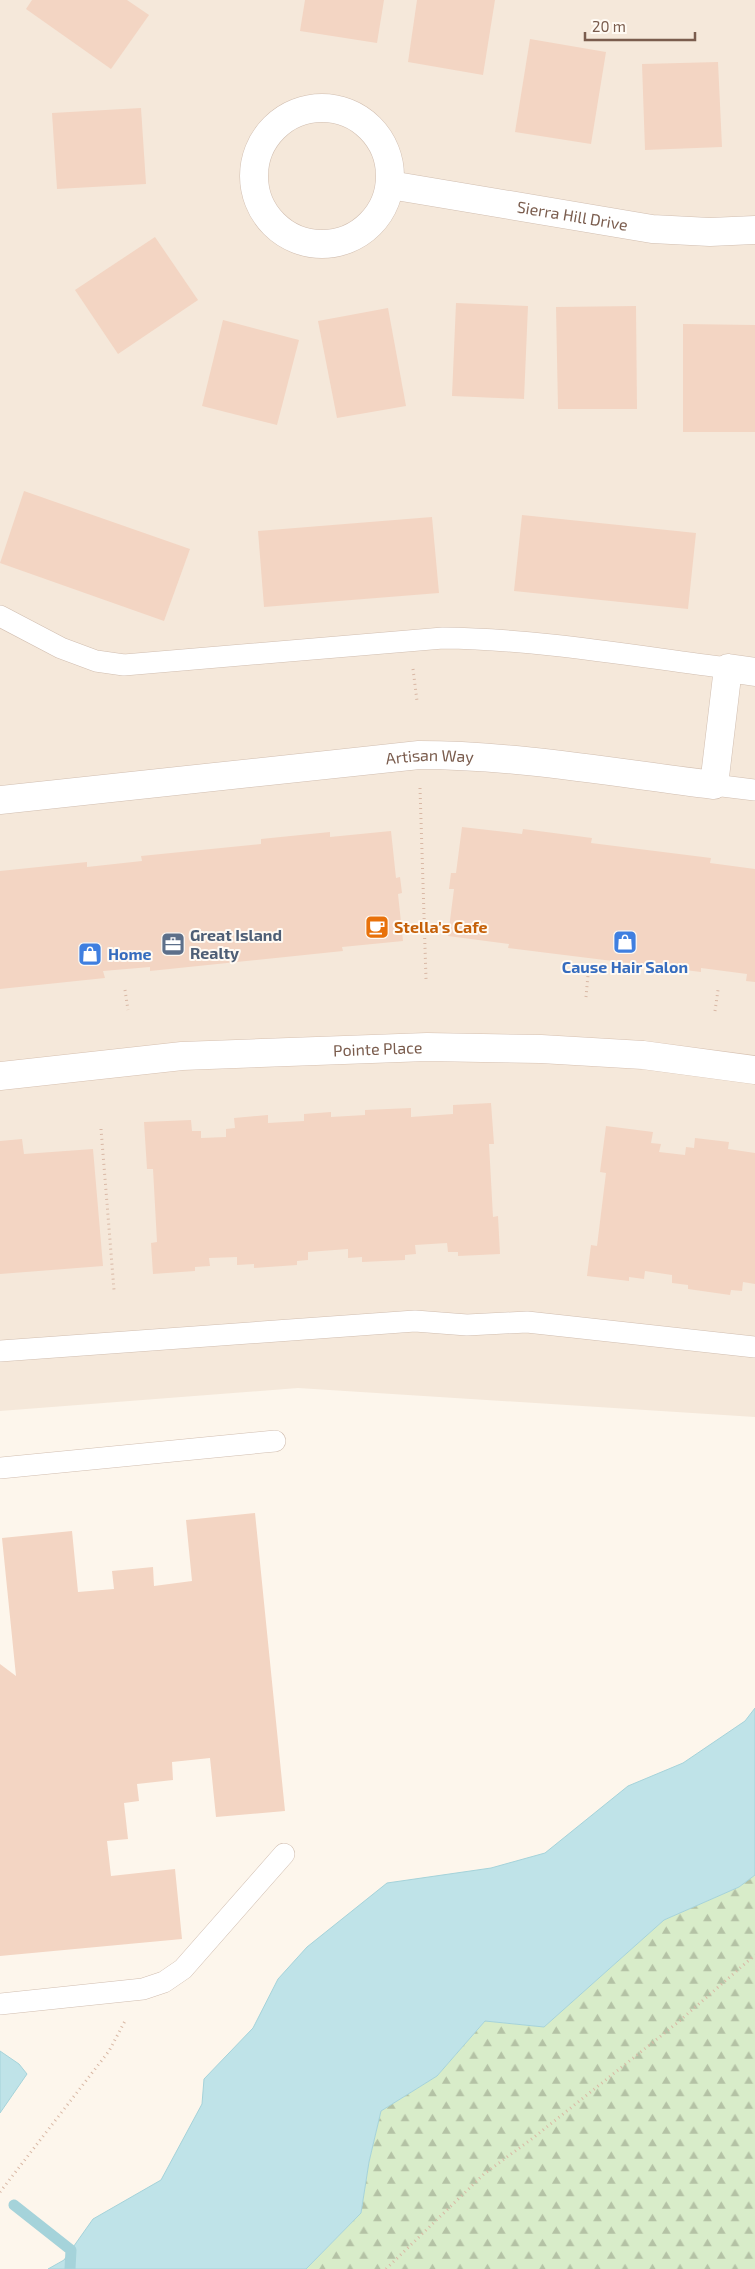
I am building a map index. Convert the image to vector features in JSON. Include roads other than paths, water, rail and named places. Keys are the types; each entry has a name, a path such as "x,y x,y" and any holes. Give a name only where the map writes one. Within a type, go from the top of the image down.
{"street":[{"path":"322,107 343,111 364,122 380,140 389,162 390,185 383,208 369,226 349,239 326,244 302,241 283,232 267,217 257,198 254,177 257,155 266,136 282,121 301,111 322,107"},
{"name":"Sierra Hill Drive","path":"390,185 652,229 710,232 755,230"},
{"path":"714,785 728,668 755,672"},
{"name":"Artisan Way","path":"0,800 419,756 459,755 714,785"},
{"name":"Pointe Place","path":"0,1076 182,1056 427,1047 541,1049 643,1055 755,1070"}],"lane":[{"path":"0,616 61,648 96,661 124,665 443,638 490,638 728,668"},
{"path":"714,785 755,790"},
{"path":"0,1352 415,1321 467,1325 526,1322 755,1347"},
{"path":"0,1468 275,1441"},
{"path":"0,2004 143,1989 164,1982 183,1969 284,1854"}],"water":[{"path":"755,1708 755,1875 739,1887 664,1920 544,2027 485,2021 437,2076 381,2111 369,2162 361,2213 306,2269 48,2269 64,2260 93,2219 161,2180 202,2104 204,2079 253,2028 278,1979 307,1947 387,1883 491,1868 545,1853 628,1786 683,1763 745,1721"},
{"path":"0,2051 19,2064 27,2074 0,2113"}],"waterway":[{"path":"14,2205 71,2250 70,2269"}],"place":[{"name":"Stella's Cafe","path":"377,927"},
{"name":"Cause Hair Salon","path":"625,942"},
{"name":"Great Island Realty","path":"173,944"},
{"name":"Home","path":"90,954"}]}
